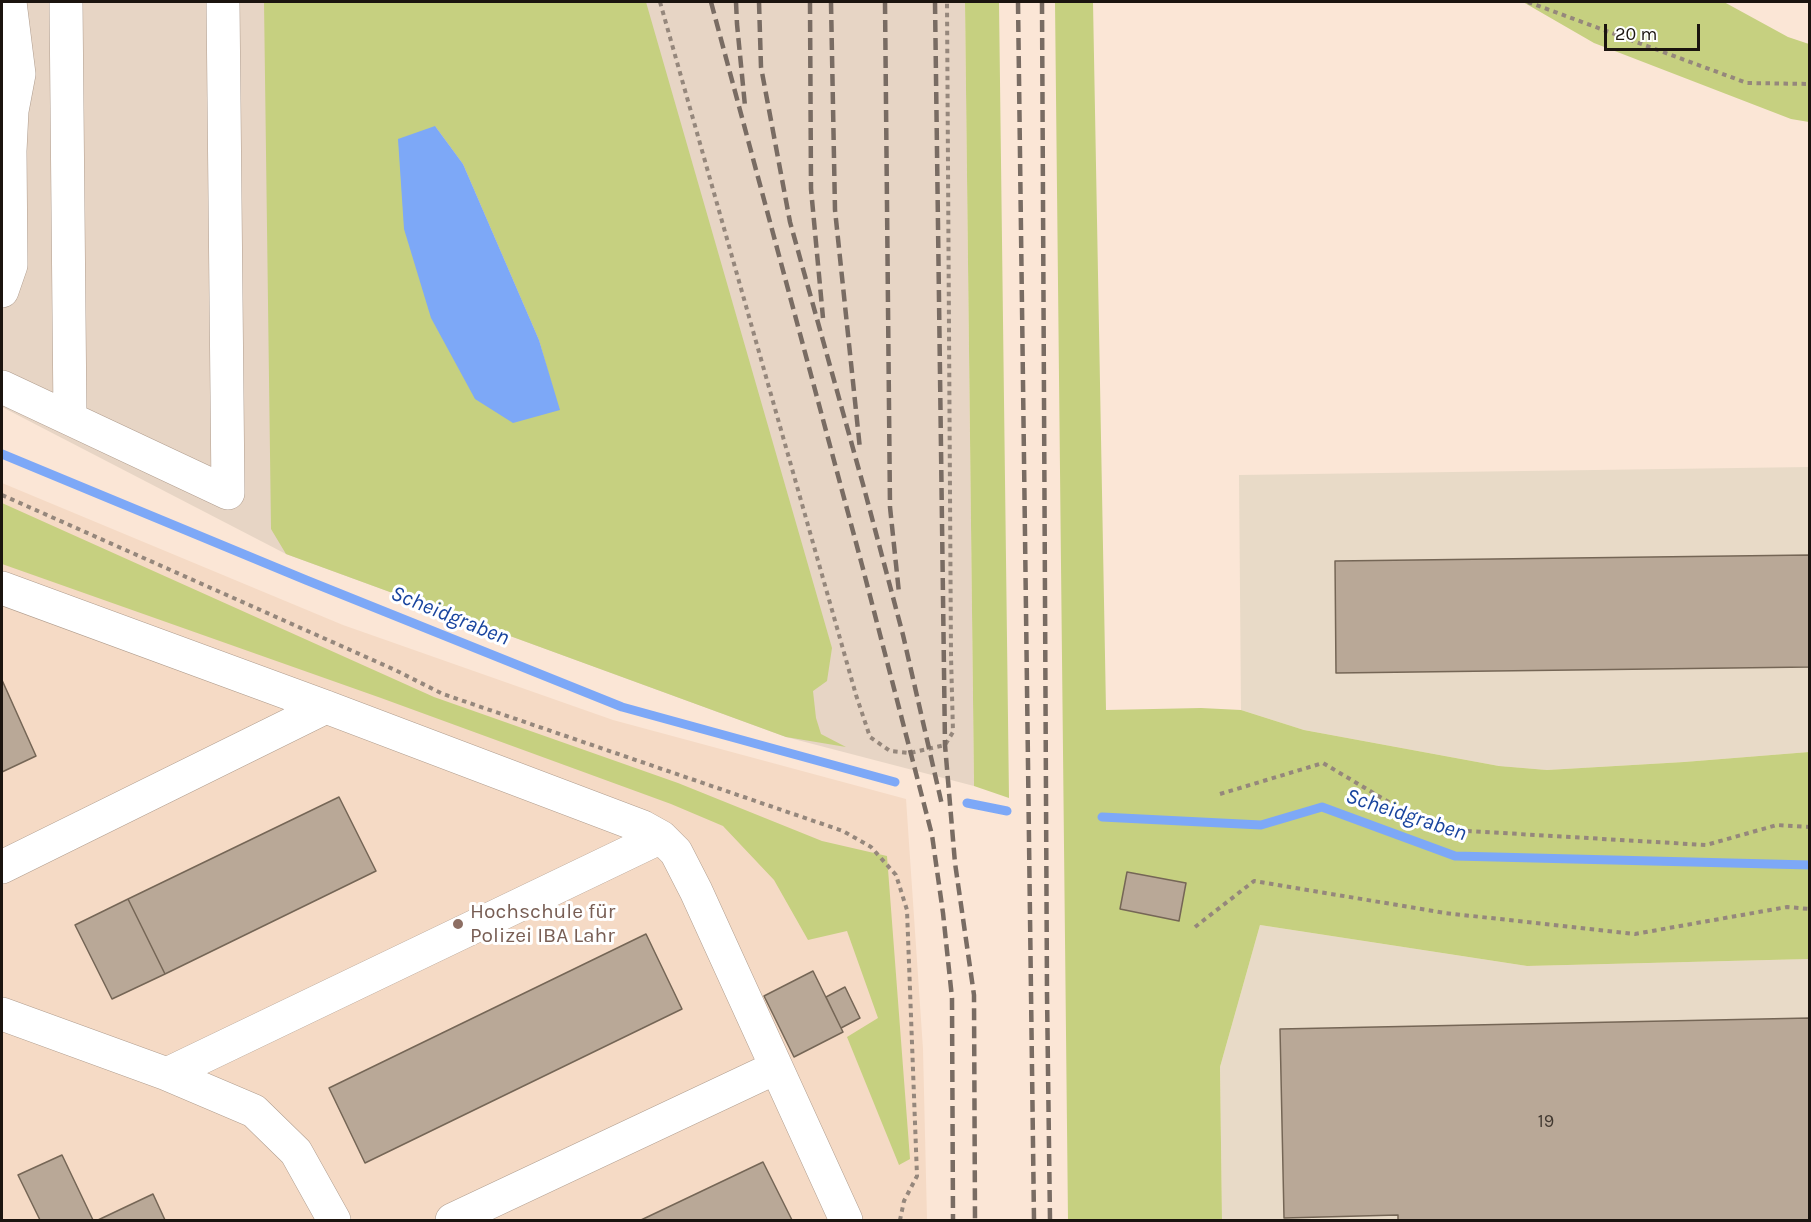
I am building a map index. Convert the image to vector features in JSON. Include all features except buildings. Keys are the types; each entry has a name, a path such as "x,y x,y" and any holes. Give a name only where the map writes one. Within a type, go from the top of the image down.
{"lane":[{"path":"66,2 70,418"},
{"path":"2,387 228,493 223,2"},
{"path":"2,291 11,265 10,152 7,116 19,74 7,17"},
{"path":"2,588 326,707 643,827 661,837 676,852 696,891 846,1221"},
{"path":"2,867 326,707"},
{"path":"167,1074 661,837"},
{"path":"2,1014 167,1074 254,1111 296,1152 334,1221"},
{"path":"452,1221 775,1068"}],"path":[{"path":"660,2 856,695 870,737 890,751 910,753 945,745 954,732 951,656 947,2"},
{"path":"1528,2 1747,83 1809,84"},
{"path":"1220,795 1323,763 1434,829 1706,845 1777,825 1809,827"},
{"path":"1195,927 1254,881 1445,913 1635,934 1787,907 1809,909"}],"shaded area":[{"path":"2,2 965,2 974,786 786,737 286,554 2,407"},
{"path":"1809,467 1809,752 1547,770 1499,766 1304,730 1241,710 1239,475"},
{"name":"Hochschule für Polizei IBA Lahr","path":"2,483 343,625 613,720 906,799 923,1049 927,1220 2,1220"},
{"path":"1260,925 1527,966 1809,959 1809,1220 1222,1220 1220,1067"}],"green space":[{"path":"264,2 646,2 832,648 827,681 813,691 816,718 821,734 846,747 786,737 286,554 271,529","holes":["435,126 463,164 539,340 559,410"]},
{"path":"965,2 999,2 1009,798 974,786"},
{"path":"1055,2 1093,2 1106,710 1201,708 1241,710 1304,730 1499,766 1547,770 1809,752 1809,959 1527,966 1260,925 1220,1067 1222,1220 1068,1220"},
{"path":"1523,2 1724,2 1788,37 1809,44 1809,122 1791,119 1594,43"},
{"path":"2,503 434,697 678,783 822,841 887,856 910,1159 899,1165 847,1037 878,1018 847,931 808,940 774,880 723,826 671,804 381,698 2,564"}],"water":[{"path":"435,126 463,164 539,340 560,410 513,423 475,399 431,318 404,229 398,139"}],"waterway":[{"name":"Scheidgraben","path":"2,454 306,580 622,707 895,782"},
{"name":"Scheidgraben","path":"967,803 1007,811"},
{"name":"Scheidgraben","path":"1102,817 1261,825 1322,807 1455,856 1810,865"}],"railway":[{"path":"711,2 932,835 952,998 953,1220"},
{"path":"736,2 745,106"},
{"path":"759,2 761,67 790,222 903,635 942,805"},
{"path":"810,2 811,189 823,318"},
{"path":"831,2 835,210 860,449"},
{"path":"885,2 890,507 899,593"},
{"path":"935,2 945,745 955,863 974,995 975,1220"},
{"path":"1018,2 1034,1220"},
{"path":"1042,2 1050,1220"}],"place":[{"name":"Hochschule für Polizei IBA Lahr","path":"458,924"}]}
